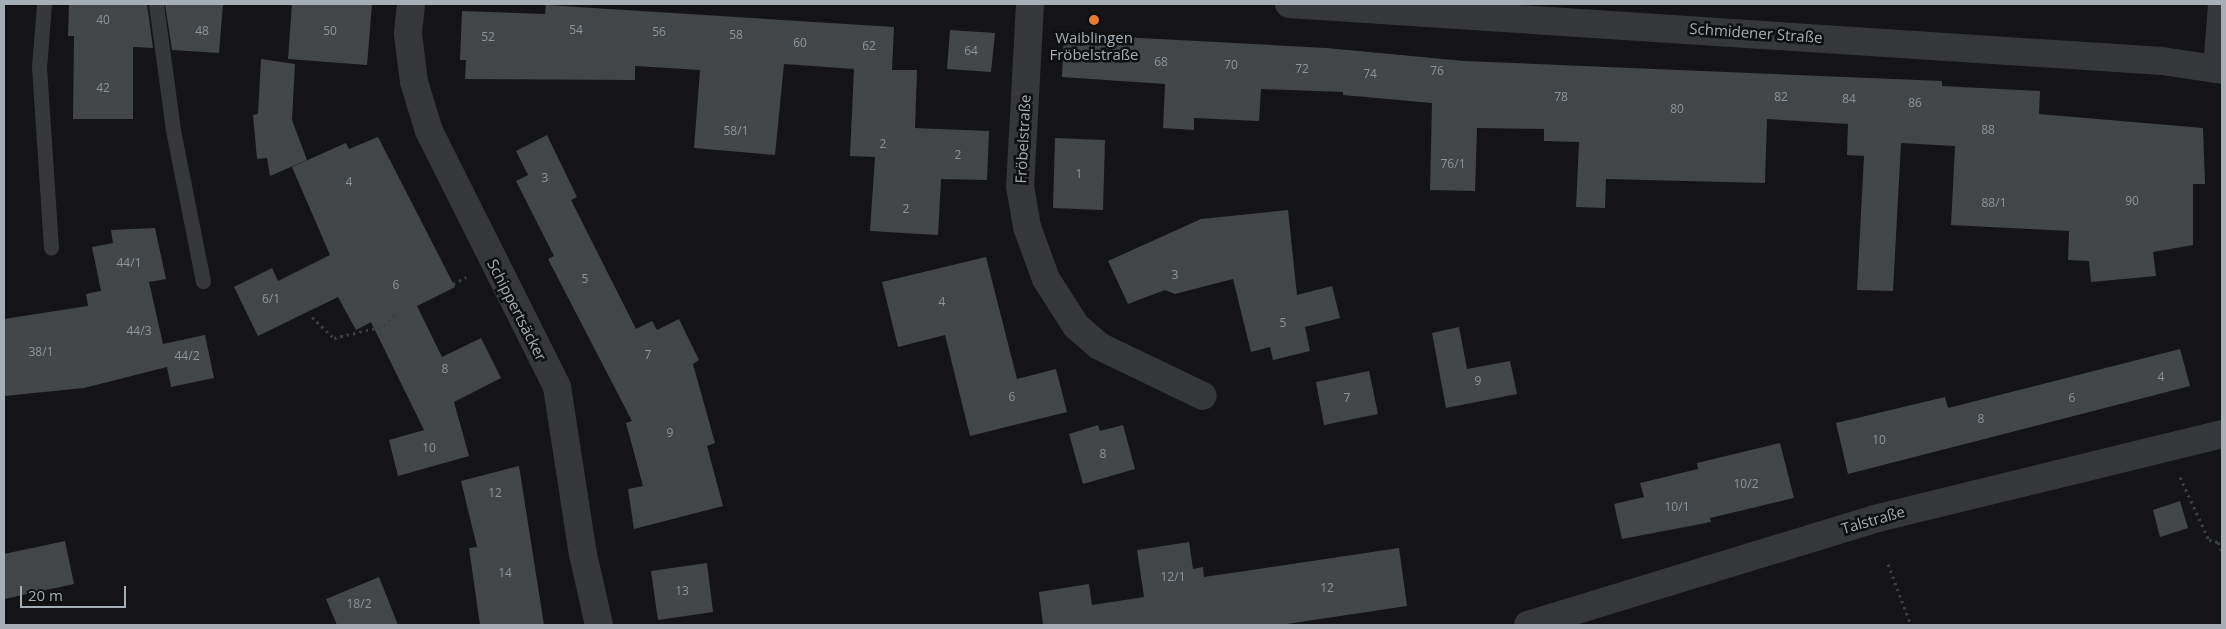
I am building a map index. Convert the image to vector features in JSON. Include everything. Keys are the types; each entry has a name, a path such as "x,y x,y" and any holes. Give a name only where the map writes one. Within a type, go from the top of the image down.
{"street":[{"name":"Schippertsäcker","path":"411,4 408,34 414,82 450,179 557,387 583,554 599,625"},
{"name":"Fröbelstraße","path":"1030,4 1020,186 1027,227 1046,280 1076,326 1099,346 1203,396"},
{"name":"Schmidener Straße","path":"1289,4 1492,10 2162,61 2220,69"},
{"path":"2220,69 2222,4"},
{"name":"Talstraße","path":"1528,625 1874,519 2222,434"}],"lane":[{"path":"44,4 39,67 51,248"},
{"path":"156,4 173,130 203,281"}],"path":[{"path":"312,316 334,338 384,326 397,313"},
{"path":"2180,478 2209,540 2218,542 2222,551"},
{"path":"1888,564 1911,625"}],"building":[{"path":"69,4 147,4 153,48 133,47 133,119 73,119 74,36 68,36"},
{"path":"165,4 223,4 219,53 172,50"},
{"path":"292,4 372,4 367,65 288,59"},
{"path":"546,5 894,27 892,70 917,70 915,128 989,131 987,180 941,179 938,235 870,231 875,157 850,156 854,69 784,64 775,155 694,148 700,70 635,66 635,80 465,79 466,60 460,60 462,11 545,14"},
{"path":"950,30 995,33 991,72 947,69"},
{"path":"1064,34 1326,48 1464,61 1942,81 1942,86 2040,91 2039,114 2203,128 2205,184 2193,184 2193,245 2153,252 2156,276 2091,282 2089,261 2068,260 2069,231 1951,225 1955,146 1901,143 1893,291 1857,290 1864,156 1847,155 1848,124 1767,119 1765,183 1606,179 1605,208 1576,207 1579,142 1544,141 1544,129 1477,128 1475,191 1430,190 1432,103 1343,95 1343,92 1261,89 1259,121 1194,118 1194,130 1163,128 1165,84 1062,77"},
{"path":"261,59 295,64 292,120 307,160 270,176 267,158 257,159 253,115 258,114"},
{"path":"547,135 577,197 571,200 636,329 652,321 657,330 679,319 699,360 693,364 715,443 707,446 723,506 634,529 628,489 643,486 626,423 632,421 548,259 554,256 516,181 528,175 516,151"},
{"path":"378,137 455,287 417,306 442,357 481,338 501,378 454,402 469,456 398,476 389,440 424,430 371,322 356,330 338,297 258,336 234,287 272,268 278,281 330,255 292,167 346,143 349,149"},
{"path":"1055,138 1105,140 1103,210 1053,208"},
{"path":"1288,210 1297,295 1332,286 1340,318 1305,327 1310,351 1273,360 1270,347 1251,352 1233,279 1175,294 1165,290 1128,304 1108,261 1201,219"},
{"path":"155,228 166,279 149,282 163,344 205,335 214,378 171,387 167,367 84,388 4,396 4,319 88,306 86,294 101,291 92,247 113,243 111,230"},
{"path":"986,257 1017,379 1056,369 1067,412 970,436 945,335 898,347 882,282"},
{"path":"1459,327 1467,369 1510,361 1517,394 1446,408 1432,333"},
{"path":"2180,349 2190,386 1848,474 1836,423 1945,397 1948,408"},
{"path":"1369,371 1378,414 1324,425 1316,382"},
{"path":"1098,425 1100,431 1123,425 1135,469 1083,484 1069,434"},
{"path":"1780,443 1794,498 1710,518 1711,522 1622,539 1614,504 1644,497 1640,483 1698,469 1697,463"},
{"path":"519,466 544,625 480,625 469,548 477,547 461,481"},
{"path":"2180,501 2188,528 2160,537 2153,510"},
{"path":"65,541 74,584 4,599 4,554"},
{"path":"1189,542 1193,569 1203,567 1204,577 1399,548 1407,606 1280,625 1043,625 1039,592 1089,584 1092,605 1144,597 1137,550"},
{"path":"707,563 713,612 658,620 651,571"},
{"path":"379,577 398,625 337,625 326,599"}],"place":[{"name":"Waiblingen Fröbelstraße","path":"1094,20"}]}
